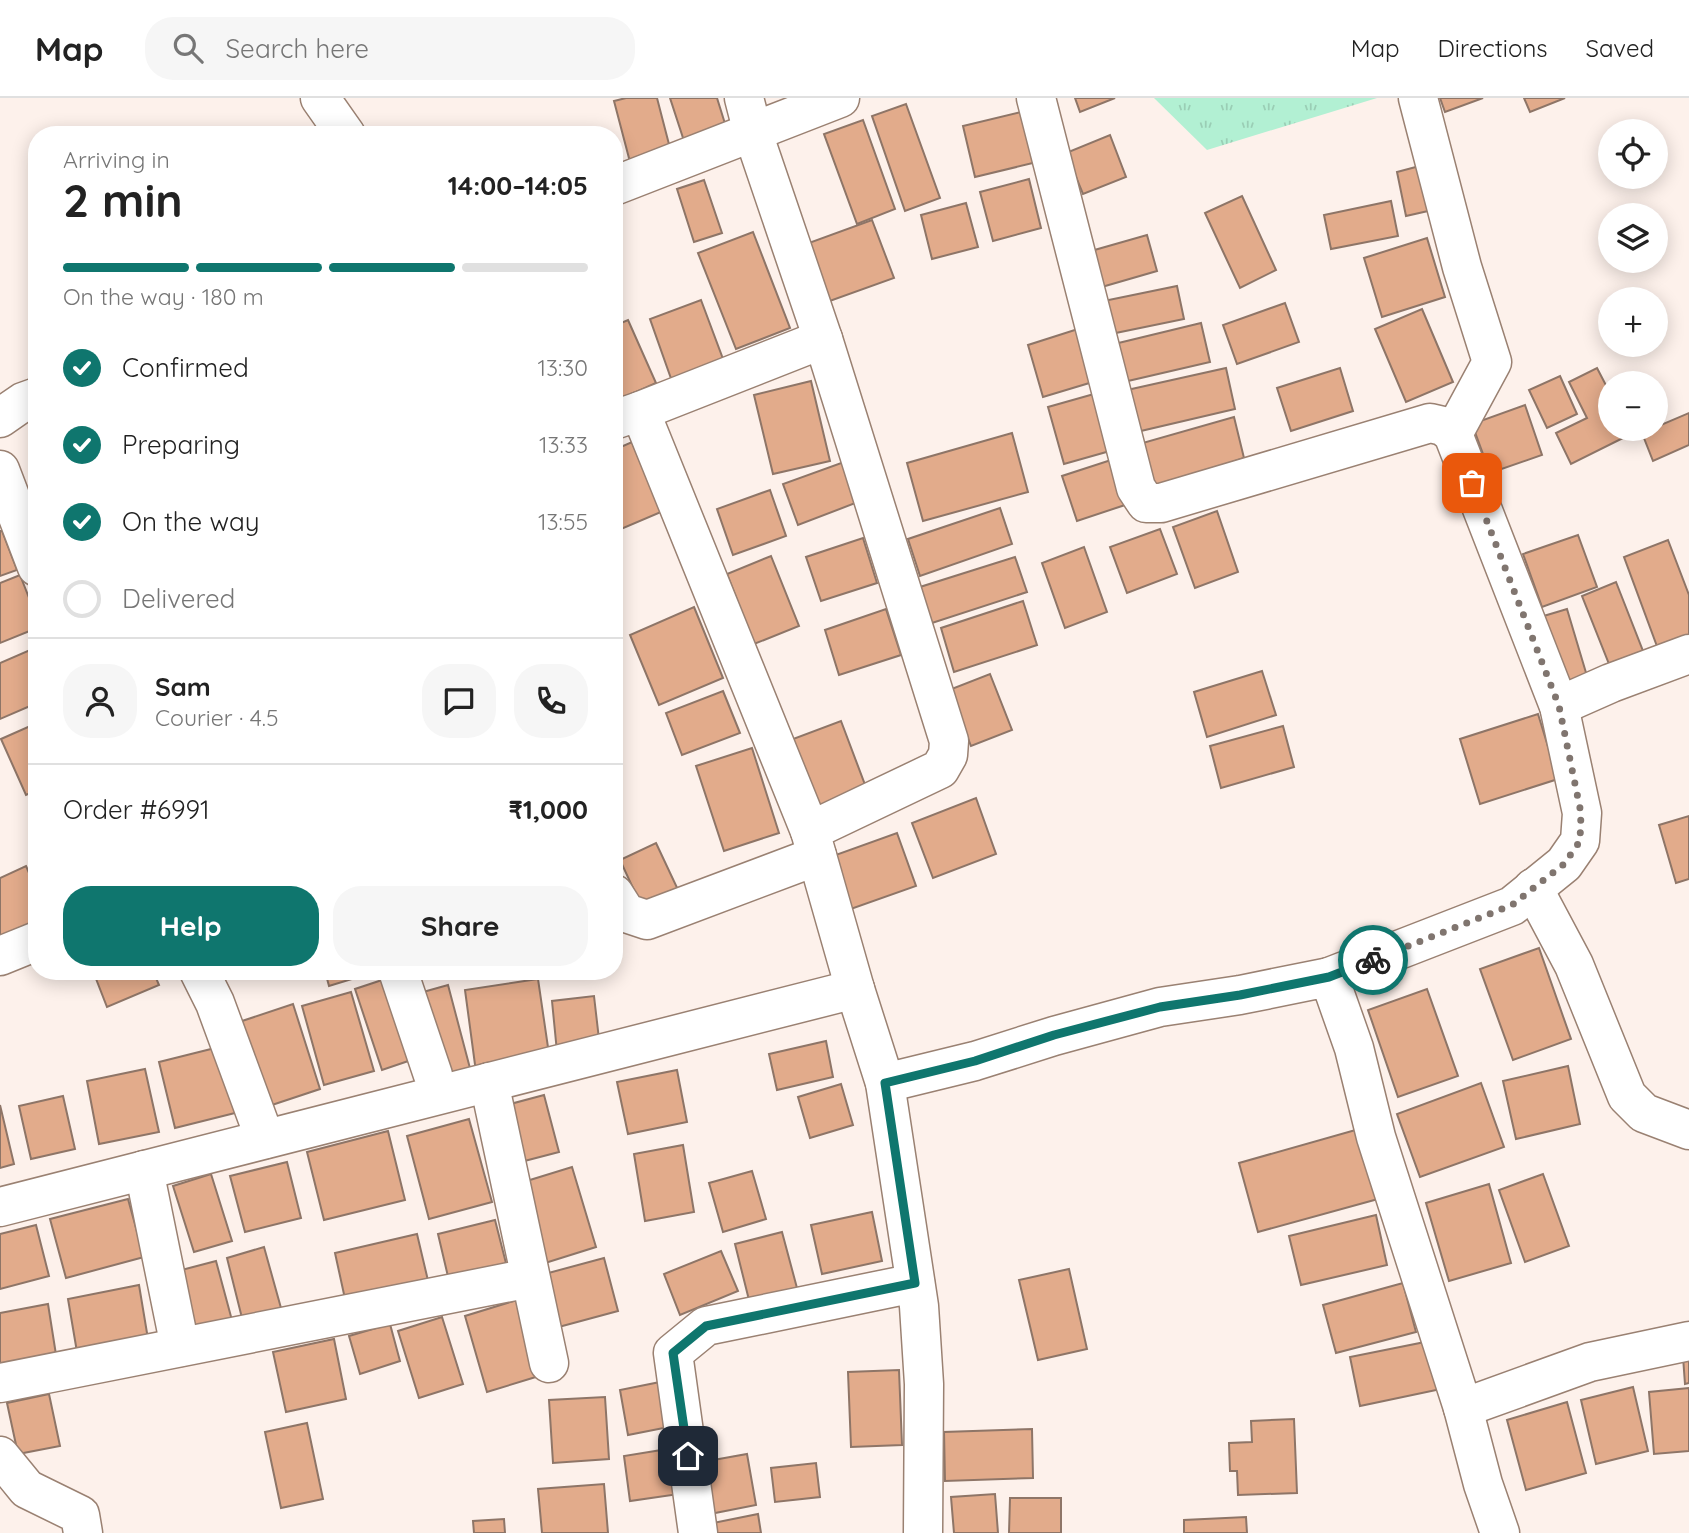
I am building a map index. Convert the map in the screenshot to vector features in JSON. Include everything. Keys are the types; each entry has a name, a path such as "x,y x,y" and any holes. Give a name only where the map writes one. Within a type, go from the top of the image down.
{"street":[{"path":"320,98 340,126"},
{"path":"623,181 748,116 840,98"},
{"path":"885,1083 975,1061 1054,1035 1160,1007 1240,995 1329,977 1512,905 1564,864 1580,841 1581,813 1559,706 1453,434 1443,426 1430,423 1161,503 1146,503 1136,488 1036,98"},
{"path":"1418,98 1462,267 1492,362 1453,434"},
{"path":"623,908 626,913 647,920 813,844 940,769 948,755 949,741 823,338 748,116"},
{"path":"823,338 627,416 813,844 885,1083 915,1283 924,1384 923,1533"},
{"path":"0,418 28,400"},
{"path":"0,470 28,544"},
{"path":"1559,706 1689,654"},
{"path":"1533,888 1574,965 1627,1096 1644,1113 1689,1130"},
{"path":"0,956 28,945"},
{"path":"1329,977 1354,1048 1376,1137 1500,1533"},
{"path":"204,980 215,1003 265,1139"},
{"path":"401,980 433,1075"},
{"path":"0,1207 855,989"},
{"path":"489,1082 549,1363"},
{"path":"144,1170 180,1347"},
{"path":"0,1383 530,1278"},
{"path":"698,1533 673,1353 706,1326 915,1283"},
{"path":"1463,1408 1590,1362 1689,1340"},
{"path":"0,1456 27,1489 80,1515 83,1533"}],"green space":[{"path":"1154,98 1377,98 1207,150"}],"building":[{"path":"626,98 657,98 671,152 630,162 623,126 621,126 614,101"},
{"path":"670,98 717,98 727,130 685,144"},
{"path":"1075,98 1115,98 1080,112"},
{"path":"1440,98 1483,98 1445,112"},
{"path":"1524,98 1565,98 1530,112"},
{"path":"906,104 940,198 905,211 872,116"},
{"path":"1025,111 1037,162 975,177 963,126"},
{"path":"863,120 895,209 857,224 824,134"},
{"path":"1110,135 1126,177 1083,194 1066,153"},
{"path":"1427,164 1437,209 1406,216 1397,172"},
{"path":"1029,179 1041,228 993,241 980,192"},
{"path":"704,180 722,233 694,242 677,189"},
{"path":"1242,196 1276,270 1240,288 1205,213"},
{"path":"1391,201 1398,236 1331,249 1324,215"},
{"path":"966,203 978,247 932,259 921,215"},
{"path":"872,220 894,278 827,302 806,244"},
{"path":"753,232 790,328 736,349 698,253"},
{"path":"1147,235 1157,271 1088,291 1077,255"},
{"path":"1427,238 1445,297 1382,317 1364,258"},
{"path":"1177,286 1184,319 1101,336 1094,303"},
{"path":"701,300 726,367 674,387 650,319"},
{"path":"1285,303 1299,342 1237,364 1223,325"},
{"path":"1422,309 1453,382 1406,402 1375,329"},
{"path":"628,320 656,383 623,398 623,322"},
{"path":"1201,323 1210,362 1115,384 1106,346"},
{"path":"1081,328 1096,381 1043,397 1028,345"},
{"path":"1226,368 1235,409 1128,434 1118,392"},
{"path":"1340,368 1353,411 1291,431 1277,388"},
{"path":"1597,368 1598,441 1617,441 1571,464 1556,433 1587,418 1569,382"},
{"path":"1560,376 1577,414 1547,428 1529,390"},
{"path":"811,381 830,461 773,474 754,395"},
{"path":"1101,392 1117,449 1064,464 1048,407"},
{"path":"1525,405 1542,455 1490,473 1472,424"},
{"path":"1689,413 1689,445 1653,461 1645,441 1668,441 1668,422"},
{"path":"1234,417 1244,458 1157,488 1132,446"},
{"path":"1012,433 1028,492 923,521 907,463"},
{"path":"632,442 661,512 623,528 623,446"},
{"path":"1114,459 1128,504 1077,521 1062,476"},
{"path":"844,462 858,502 798,525 783,484"},
{"path":"770,490 786,536 733,555 717,509"},
{"path":"1000,508 1012,544 920,576 908,539"},
{"path":"1217,511 1238,572 1195,588 1173,527"},
{"path":"1160,529 1177,574 1127,593 1110,547"},
{"path":"0,531 17,570 0,576"},
{"path":"1578,535 1597,587 1542,607 1523,554"},
{"path":"863,538 877,583 821,601 806,557"},
{"path":"1668,540 1689,595 1689,637 1658,649 1624,557"},
{"path":"1084,547 1107,612 1065,628 1042,563"},
{"path":"771,556 799,626 754,644 727,574"},
{"path":"1015,557 1027,592 932,623 920,587"},
{"path":"20,575 28,595 28,632 0,643 0,583"},
{"path":"1616,582 1643,651 1609,664 1582,596"},
{"path":"1023,601 1037,645 954,672 941,628"},
{"path":"694,607 723,678 659,705 630,635"},
{"path":"886,609 901,655 839,675 825,630"},
{"path":"1567,609 1587,676 1558,685 1537,618"},
{"path":"28,651 28,707 0,719 0,663"},
{"path":"1262,671 1276,715 1207,737 1194,692"},
{"path":"990,674 1012,730 971,746 949,690"},
{"path":"723,691 740,733 682,755 666,713"},
{"path":"1538,714 1558,779 1480,804 1460,739"},
{"path":"841,721 870,798 814,819 785,742"},
{"path":"1283,726 1294,767 1221,788 1210,746"},
{"path":"28,727 28,794 26,795 1,739"},
{"path":"752,748 779,833 724,851 696,766"},
{"path":"976,798 996,854 933,878 912,823"},
{"path":"1689,816 1689,879 1676,883 1659,825"},
{"path":"897,833 916,886 848,910 830,857"},
{"path":"656,843 680,894 644,912 623,866 623,859"},
{"path":"26,866 28,871 28,931 0,944 0,878"},
{"path":"1539,948 1571,1039 1513,1060 1480,969"},
{"path":"96,980 157,980 159,985 107,1007"},
{"path":"327,980 349,980 329,986"},
{"path":"382,980 395,980 420,1057 382,1070 355,989"},
{"path":"538,980 550,1061 476,1072 465,990"},
{"path":"448,985 471,1072 439,1081 416,994"},
{"path":"1427,989 1458,1076 1398,1097 1368,1010"},
{"path":"351,992 374,1071 324,1085 302,1006"},
{"path":"594,996 600,1048 557,1052 552,1001"},
{"path":"293,1004 320,1089 260,1109 233,1024"},
{"path":"826,1041 833,1077 777,1090 769,1054"},
{"path":"227,1045 243,1111 175,1128 159,1062"},
{"path":"1568,1066 1580,1124 1516,1139 1503,1081"},
{"path":"145,1069 159,1132 99,1144 87,1081"},
{"path":"677,1070 687,1122 628,1134 617,1082"},
{"path":"1481,1083 1504,1147 1420,1177 1397,1114"},
{"path":"841,1084 853,1125 810,1138 798,1097"},
{"path":"544,1095 559,1152 513,1164 499,1107"},
{"path":"63,1096 75,1149 31,1159 19,1106"},
{"path":"0,1105 14,1164 0,1168"},
{"path":"469,1119 492,1202 429,1219 407,1136"},
{"path":"1359,1129 1378,1199 1258,1232 1239,1163"},
{"path":"388,1131 405,1200 324,1220 307,1152"},
{"path":"683,1145 694,1212 645,1221 634,1154"},
{"path":"287,1162 301,1218 245,1232 230,1176"},
{"path":"572,1167 596,1247 542,1264 517,1184"},
{"path":"752,1171 766,1219 723,1232 709,1183"},
{"path":"211,1174 232,1241 194,1252 173,1186"},
{"path":"1543,1174 1569,1246 1525,1262 1499,1190"},
{"path":"1489,1184 1511,1263 1449,1281 1426,1203"},
{"path":"128,1199 144,1257 66,1278 50,1219"},
{"path":"872,1212 882,1261 822,1274 811,1225"},
{"path":"1376,1215 1387,1265 1301,1285 1289,1236"},
{"path":"495,1220 508,1271 450,1285 438,1234"},
{"path":"36,1225 49,1276 0,1289 0,1234"},
{"path":"782,1232 797,1288 749,1300 735,1244"},
{"path":"417,1234 430,1289 347,1308 335,1253"},
{"path":"264,1247 281,1308 242,1318 227,1258"},
{"path":"721,1251 738,1291 680,1315 664,1274"},
{"path":"604,1258 618,1311 555,1328 541,1275"},
{"path":"216,1261 233,1324 190,1336 174,1272"},
{"path":"1069,1269 1087,1349 1038,1360 1019,1280"},
{"path":"1403,1283 1416,1332 1336,1353 1323,1305"},
{"path":"139,1285 148,1339 77,1352 68,1299"},
{"path":"517,1300 539,1376 487,1392 465,1316"},
{"path":"48,1304 57,1361 0,1371 0,1313"},
{"path":"442,1317 463,1384 419,1398 398,1331"},
{"path":"390,1324 400,1361 360,1374 349,1336"},
{"path":"334,1339 346,1399 286,1412 273,1352"},
{"path":"1430,1341 1441,1389 1360,1406 1350,1357"},
{"path":"1682,1343 1689,1343 1689,1383 1685,1384"},
{"path":"899,1370 902,1445 851,1447 848,1372"},
{"path":"670,1380 679,1425 628,1435 620,1390"},
{"path":"1633,1387 1648,1451 1596,1464 1581,1400"},
{"path":"1689,1388 1689,1451 1654,1454 1649,1392"},
{"path":"49,1394 60,1446 18,1454 7,1403"},
{"path":"605,1397 609,1459 553,1463 549,1400"},
{"path":"1567,1402 1586,1473 1526,1490 1507,1420"},
{"path":"1294,1419 1297,1493 1238,1495 1237,1471 1230,1471 1229,1443 1252,1442 1251,1421"},
{"path":"307,1423 323,1499 281,1508 265,1432"},
{"path":"1032,1429 1033,1478 945,1481 944,1432"},
{"path":"680,1447 686,1493 630,1501 624,1456"},
{"path":"747,1454 756,1505 710,1514 702,1462"},
{"path":"816,1463 820,1497 775,1502 771,1468"},
{"path":"604,1484 608,1533 542,1533 538,1489"},
{"path":"995,1494 998,1533 954,1533 951,1497"},
{"path":"1010,1498 1061,1498 1061,1533 1009,1533"},
{"path":"758,1514 761,1533 709,1533 708,1524"},
{"path":"1246,1517 1247,1533 1184,1533 1184,1520"},
{"path":"504,1519 505,1533 474,1533 473,1521"}],"way so far":[{"path":"1373,960 1512,905 1564,864 1580,841 1581,813 1559,706 1472,483"}],"route":[{"path":"688,1456 673,1353 706,1326 915,1283 885,1083 975,1061 1054,1035 1160,1007 1240,995 1329,977 1373,960"}]}
